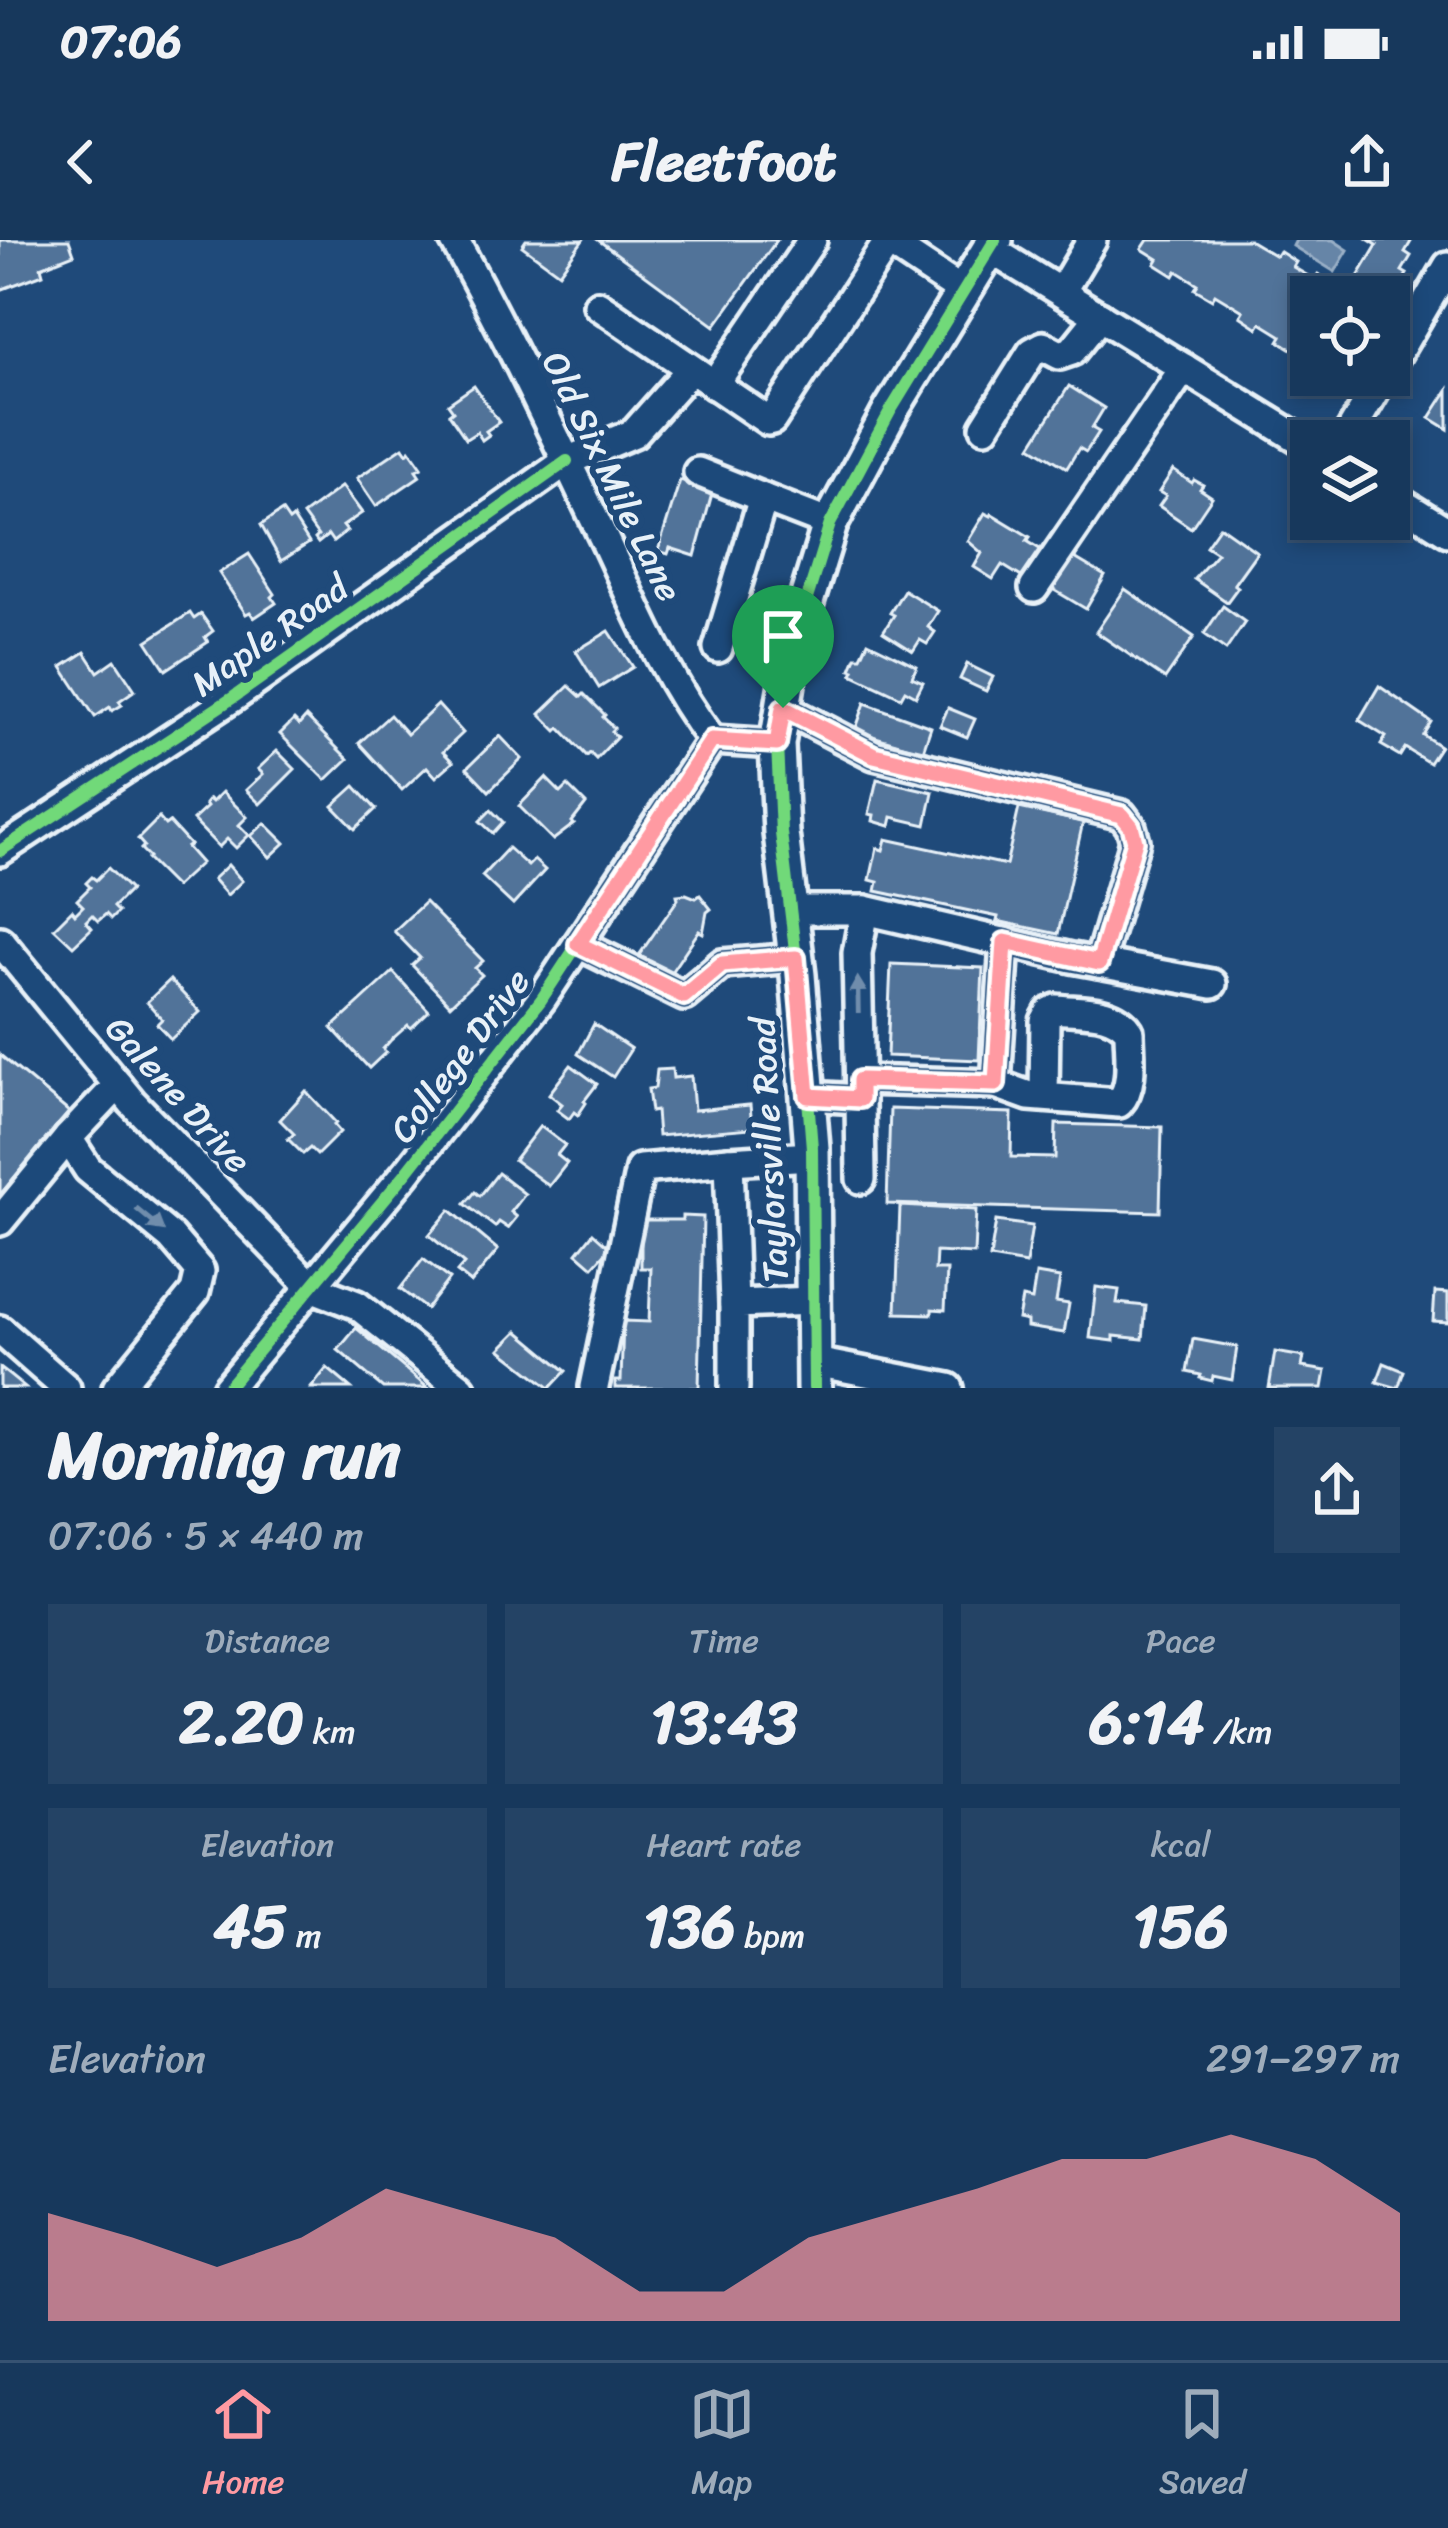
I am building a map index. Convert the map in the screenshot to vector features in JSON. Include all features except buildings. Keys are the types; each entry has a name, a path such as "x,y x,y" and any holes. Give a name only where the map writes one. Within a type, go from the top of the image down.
{"main road":[{"name":"Taylorsville Road","path":"814,1375 812,1156 777,744 794,641 830,524 891,410 993,245"}],"street":[{"name":"Old Six Mile Lane","path":"454,240 655,647 686,705 712,740"},
{"name":"Maple Road","path":"0,851 234,697 567,461 634,433 703,377 812,240"},
{"path":"1060,292 1092,240"},
{"path":"598,305 765,420 772,420 886,241 963,292"},
{"path":"993,245 1060,292 1290,433"},
{"path":"1410,331 1448,266"},
{"path":"985,428 1032,352 1043,346 1060,355 1072,351 1100,316"},
{"path":"1034,588 1184,368"},
{"path":"698,472 830,524"},
{"path":"718,648 763,498"},
{"path":"1410,508 1448,532"},
{"path":"783,708 874,755 1122,815 1135,841 1099,963"},
{"path":"712,740 777,744"},
{"name":"College Drive","path":"227,1388 313,1288 541,1000 712,740"},
{"path":"790,910 865,910 1212,984"},
{"path":"861,1179 857,953 865,910"},
{"name":"Galene Drive","path":"0,941 151,1124 313,1288"},
{"path":"996,1084 1005,942"},
{"path":"578,944 684,996 722,964 796,958"},
{"path":"808,1096 860,1089 996,1084 1044,1097"},
{"path":"0,1221 118,1085"},
{"path":"68,1138 88,1169 171,1237 200,1271 195,1292 118,1388"},
{"path":"594,1387 640,1169 812,1156"},
{"path":"729,1161 734,1388"},
{"path":"313,1288 357,1305 461,1388"},
{"path":"734,1304 814,1301"},
{"path":"0,1330 66,1388"},
{"path":"814,1375 949,1388"}],"water":[{"path":"1296,240 1333,240 1348,250 1335,272 1293,246"}],"cycle path":[{"path":"814,1388 812,1148 781,833 777,744 794,641 830,524 891,410 995,240"},
{"path":"0,851 234,697 567,461"},
{"path":"227,1388 406,1173 541,1000 712,740"}],"route":[{"path":"783,708 874,755 1122,815 1131,826 1135,841 1099,963 1005,942 996,1084 860,1080 860,1099 808,1096 796,958 722,964 684,996 578,944 712,740 777,744 783,708"}]}
